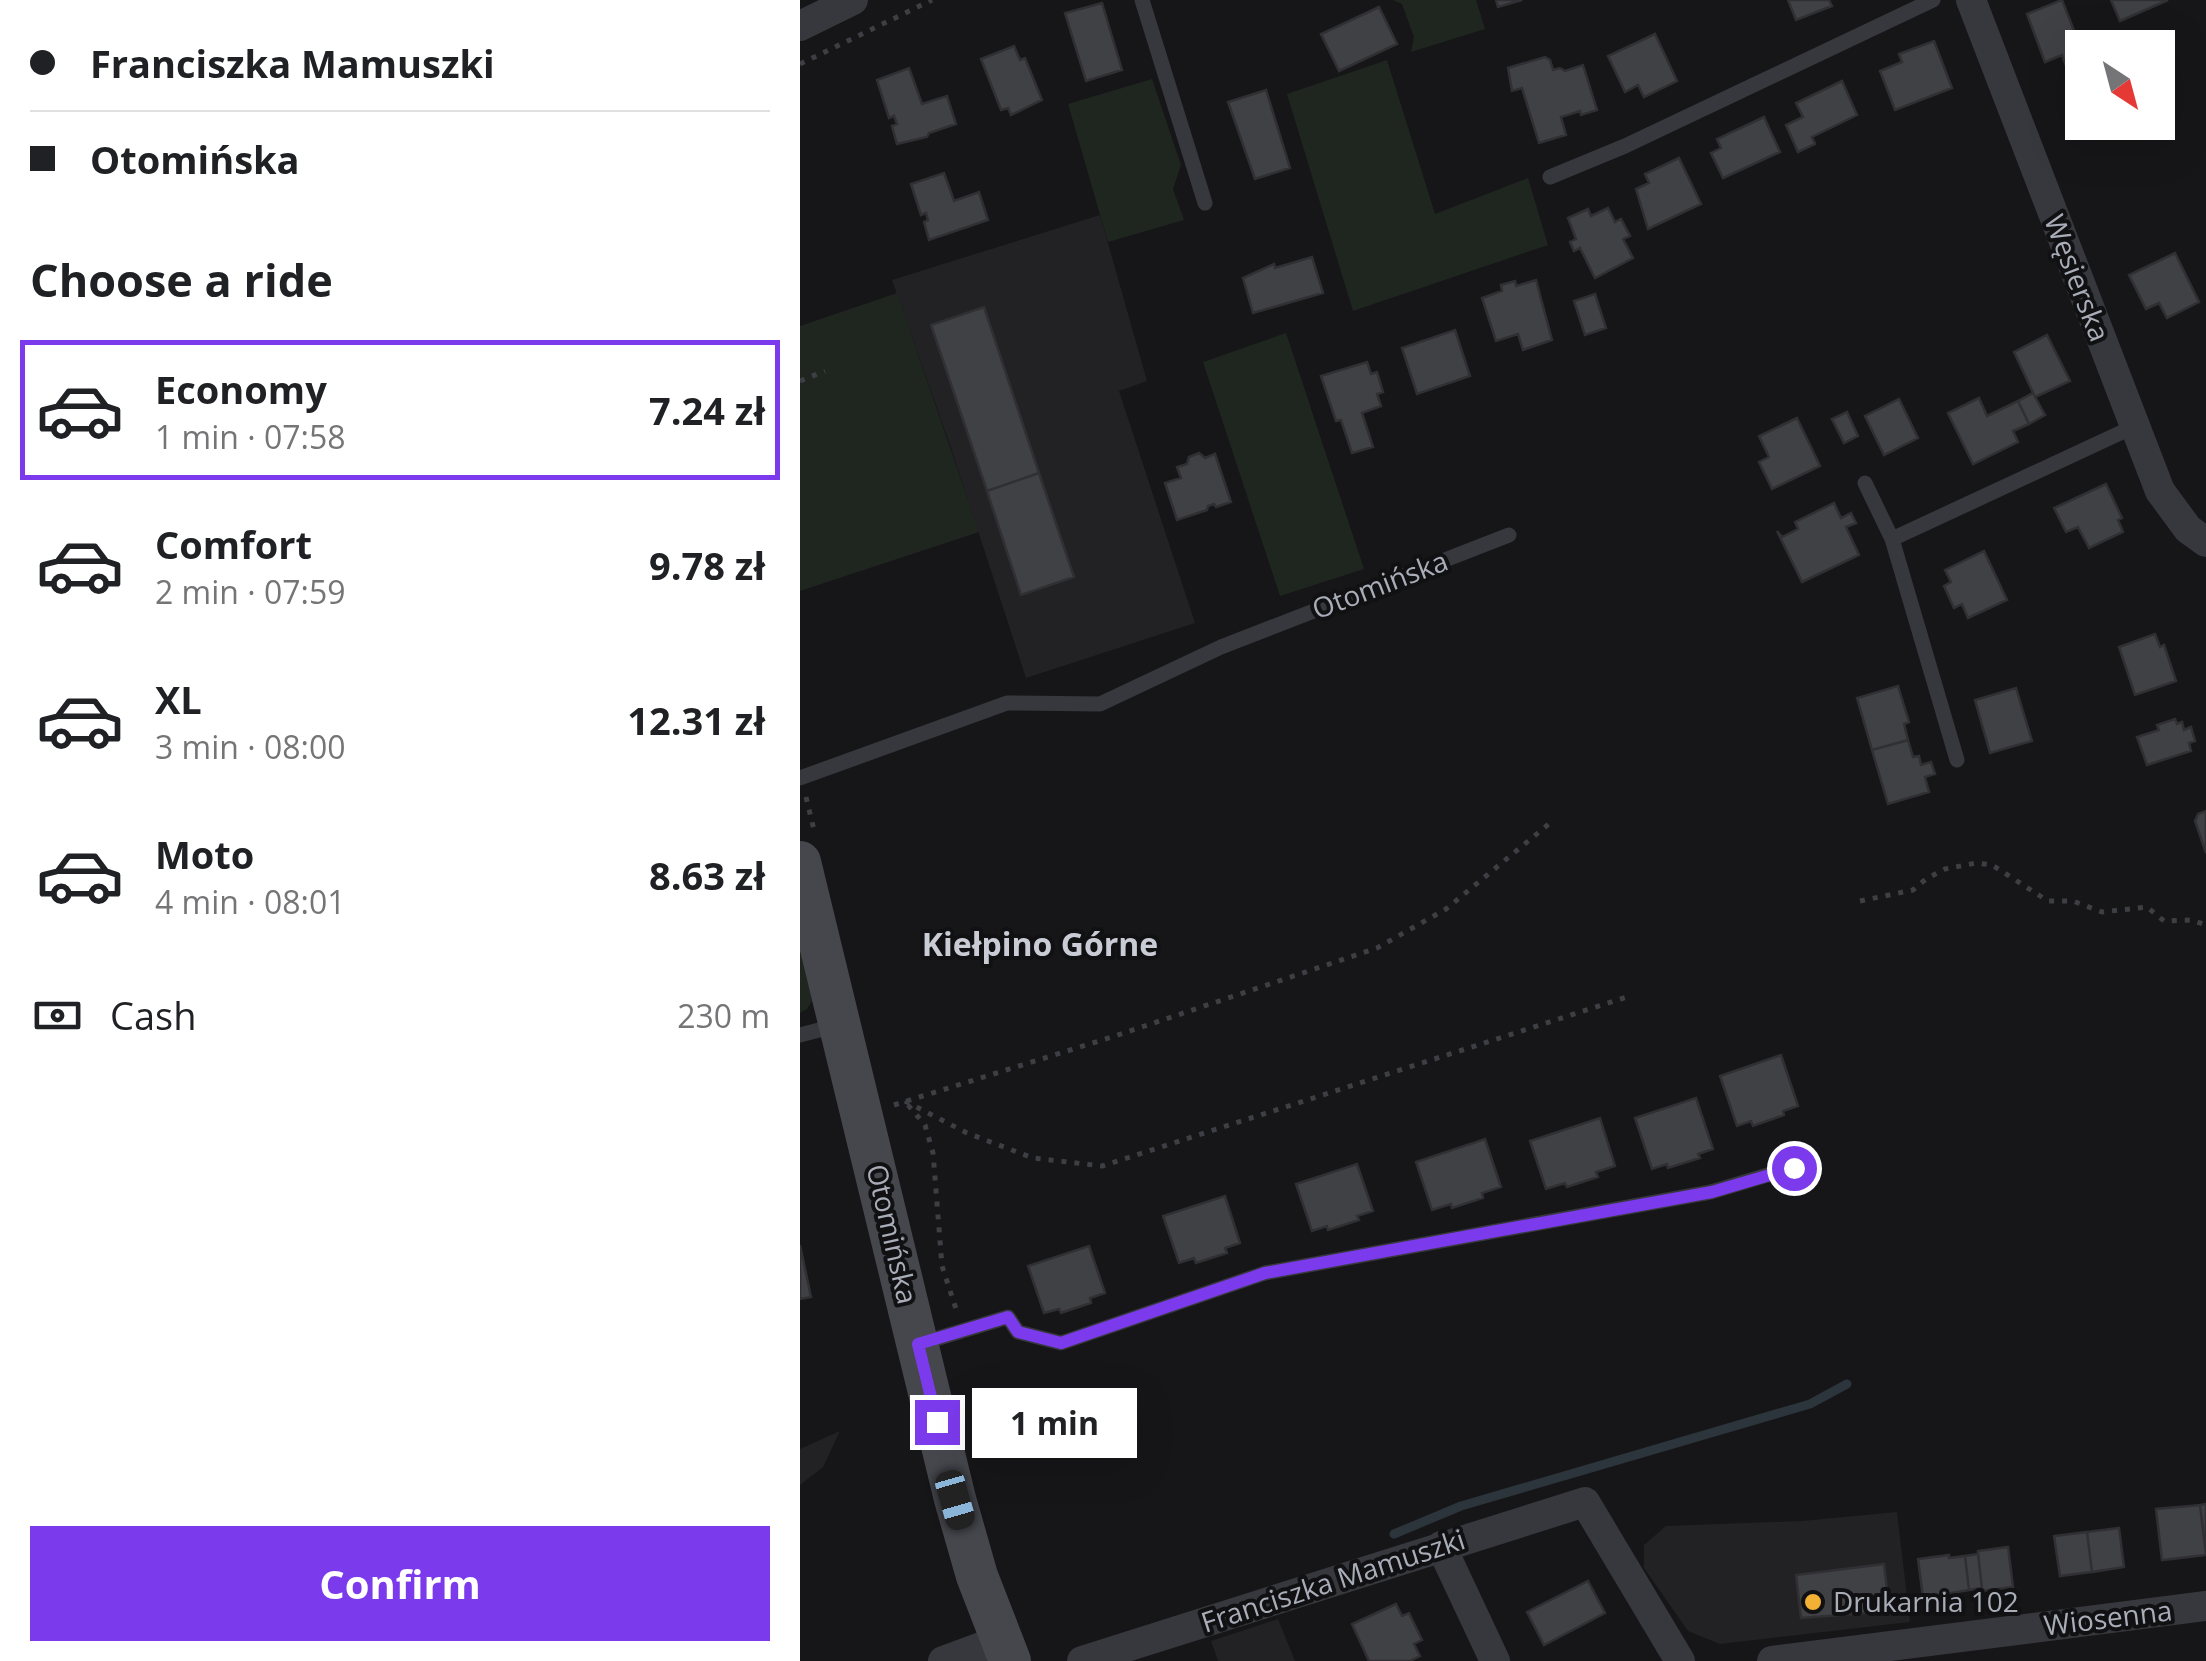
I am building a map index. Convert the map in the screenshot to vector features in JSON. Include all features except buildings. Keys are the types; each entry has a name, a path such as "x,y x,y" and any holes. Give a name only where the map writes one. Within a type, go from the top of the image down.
{"street":[{"path":"800,26 853,0"},
{"name":"Węsierska","path":"1971,0 2160,491 2188,529 2206,542"},
{"name":"Otomińska","path":"800,862 955,1500 1005,1650"},
{"name":"Franciszka Mamuszki","path":"1082,1661 1585,1502 1680,1661"},
{"path":"1441,1546 1495,1661"},
{"name":"Wiosenna","path":"1772,1661 2206,1606"},
{"path":"943,1661 1005,1650"}],"lane":[{"path":"1142,0 1205,203"},
{"path":"1550,177 1625,146 1933,0"},
{"path":"1892,539 2133,427"},
{"path":"1865,484 1892,539 1957,760"},
{"name":"Otomińska","path":"800,778 1007,703 1100,704 1221,647 1508,535"},
{"path":"800,1034 842,1024"},
{"path":"918,1344 1008,1317 1018,1332 1061,1343 1265,1273 1712,1192 1794,1168"}],"path":[{"path":"800,64 932,0"},
{"path":"800,380 825,372"},
{"path":"904,1101 1115,1036 1376,948 1446,910 1550,823"},
{"path":"1860,900 1913,890 1944,869 1976,863 1992,866 2048,901 2073,901 2102,912 2148,907 2164,921 2191,920 2206,925"},
{"path":"904,1101 968,1133 1033,1158 1102,1166 1627,996"},
{"path":"904,1101 925,1125 933,1153 942,1266 962,1331"}],"shaded area":[{"path":"1393,0 1476,0 1485,29 1411,52 1414,37 1402,4"},
{"path":"1387,60 1435,214 1528,178 1548,245 1353,311 1287,94"},
{"path":"1152,79 1181,165 1173,189 1184,220 1108,242 1068,104"},
{"path":"1100,215 1147,381 1119,391 1195,623 1026,678 892,280"},
{"path":"897,293 979,532 800,591 800,326"},
{"path":"1286,333 1364,569 1280,596 1203,362"},
{"path":"800,942 812,1001 800,1013"},
{"path":"840,1431 823,1467 800,1485 800,1449"},
{"path":"1897,1512 1910,1622 1720,1644 1688,1631 1644,1568 1644,1545 1666,1526 1802,1521"},
{"path":"1278,1619 1295,1661 1218,1661 1211,1641"}],"waterway":[{"path":"1394,1534 1461,1506 1810,1404 1847,1384"}],"place":[{"name":"Drukarnia 102","path":"1813,1602"}],"district":[{"name":"Kiełpino Górne","path":"1040,945"}],"route":[{"path":"937,1422 918,1344 1008,1317 1018,1332 1061,1343 1265,1273 1712,1192 1794,1168"}]}
